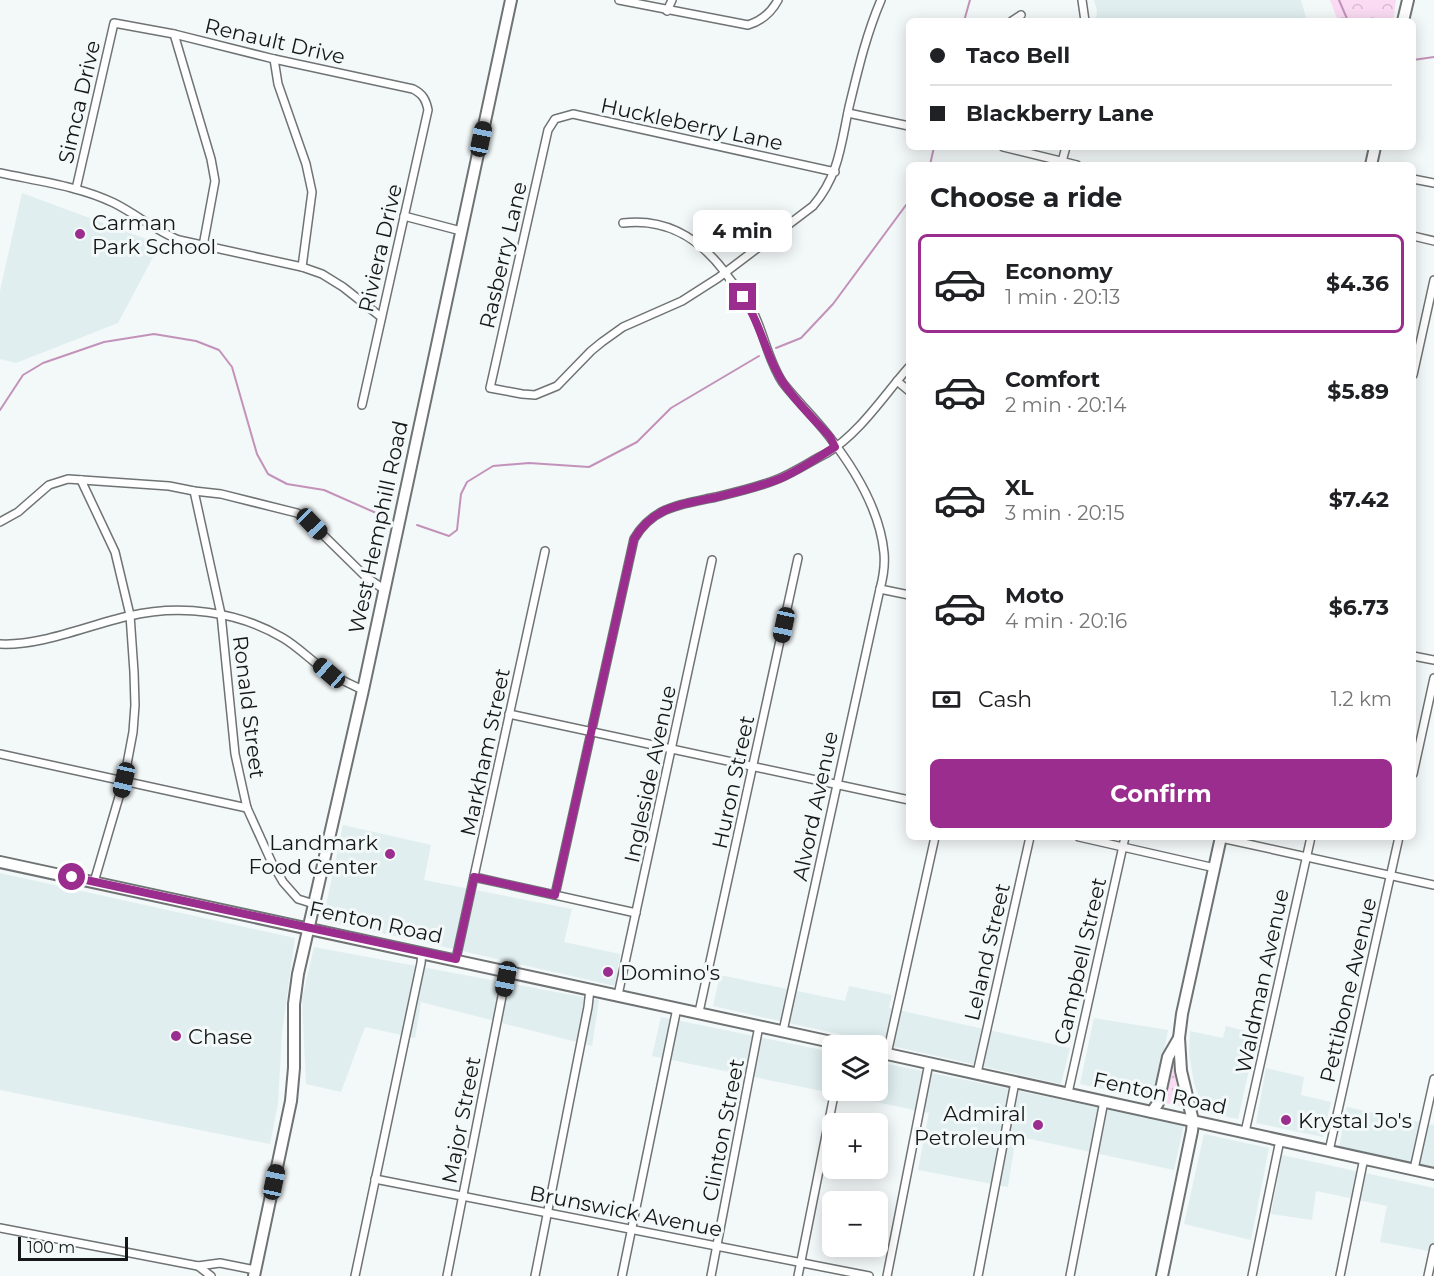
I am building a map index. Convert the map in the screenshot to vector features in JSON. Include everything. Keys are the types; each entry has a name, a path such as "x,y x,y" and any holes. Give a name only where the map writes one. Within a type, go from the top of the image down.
{"street":[{"name":"West Hemphill Road","path":"254,1273 291,1101 294,1068 294,1004 308,927 385,590 511,0"},
{"path":"619,0 748,25 765,17 778,0"},
{"path":"667,11 672,0"},
{"path":"724,272 813,206 825,192 835,172 870,26 881,0"},
{"path":"1082,0 1085,18"},
{"path":"1404,18 1408,0"},
{"path":"1016,18 1021,15"},
{"name":"Renault Drive","path":"114,23 174,34 274,59 413,89 425,99"},
{"name":"Simca Drive","path":"76,189 114,23"},
{"path":"174,34 211,159 215,181 203,246"},
{"path":"274,59 278,84 308,170 312,192 302,267"},
{"name":"Riviera Drive","path":"362,405 428,110 425,99"},
{"path":"848,112 906,125"},
{"name":"Huckleberry Lane","path":"548,129 555,119 573,114 835,172"},
{"name":"Rasberry Lane","path":"548,129 490,388 535,395 546,392 557,386 591,351 623,327 682,301 724,272"},
{"path":"1014,150 1058,162"},
{"path":"0,173 76,189 113,202 167,235 203,246 302,267 322,274 343,287 381,317"},
{"path":"1416,180 1434,183"},
{"path":"404,216 461,231"},
{"name":"Alvord Avenue","path":"623,223 652,222 681,232 698,243 731,279 755,315 768,355 783,382 842,454 869,500 880,529 884,555 880,589 783,1031"},
{"path":"1416,237 1434,241"},
{"path":"1416,361 1434,280"},
{"path":"555,895 634,539 641,526 655,515 672,507 720,496 779,478 835,447 858,426 906,370"},
{"path":"897,381 906,388"},
{"path":"0,522 18,512 49,485 69,479 169,486 221,494 297,513 312,524 366,577 385,590"},
{"path":"81,480 115,552 130,615 135,705 133,732 124,780 94,882"},
{"name":"Ronald Street","path":"194,491 221,614 235,754 247,808 283,882 298,899 314,904"},
{"name":"Markham Street","path":"456,959 545,551"},
{"name":"Huron Street","path":"699,1012 798,558"},
{"name":"Ingleside Avenue","path":"618,995 712,560"},
{"path":"880,589 906,595"},
{"path":"0,644 48,637 130,615 183,610 221,614 268,629 329,673 363,690"},
{"path":"1416,657 1434,660"},
{"path":"1416,760 1434,678"},
{"path":"509,714 906,799"},
{"path":"0,754 247,808"},
{"path":"886,1035 934,840"},
{"name":"Leland Street","path":"977,1073 1029,840"},
{"path":"1092,840 1215,868"},
{"name":"Campbell Street","path":"1068,1093 1124,840"},
{"path":"1162,1276 1192,1131 1192,1121 1181,1071 1179,1038 1182,1014 1220,840"},
{"path":"1234,840 1434,885"},
{"name":"Waldman Avenue","path":"1245,1132 1310,840"},
{"name":"Pettibone Avenue","path":"1329,1151 1398,840"},
{"name":"Fenton Road","path":"0,862 822,1040"},
{"path":"474,877 636,913"},
{"path":"355,1276 422,952"},
{"name":"Major Street","path":"447,1276 507,971"},
{"path":"535,1276 590,988"},
{"path":"622,1276 677,1008"},
{"name":"Clinton Street","path":"711,1276 759,1026"},
{"path":"1152,1112 1158,1103 1168,1057 1179,1038"},
{"name":"Fenton Road","path":"888,1054 1434,1174"},
{"path":"887,1276 928,1063"},
{"path":"1414,1169 1434,1079"},
{"path":"978,1276 1015,1082"},
{"path":"798,1276 833,1101"},
{"path":"1070,1276 1104,1101"},
{"path":"1252,1276 1280,1140"},
{"path":"1340,1276 1364,1158"},
{"name":"Brunswick Avenue","path":"375,1179 869,1276"},
{"path":"0,1228 198,1266 220,1263 254,1273"},
{"path":"1428,1276 1434,1248"},
{"path":"198,1266 211,1276"}],"shaded area":[{"path":"1094,0 1301,0 1306,18 1096,18"},
{"path":"22,193 160,244 118,323 16,363 0,359 0,291"},
{"path":"343,825 431,845 424,880 572,909 564,942 620,954 615,986 328,922 324,915"},
{"path":"0,873 295,938 282,1033 278,1104 270,1144 0,1090"},
{"path":"314,947 599,1000 592,1046 421,1002 415,1038 365,1027 341,1092 306,1084 302,999"},
{"path":"720,975 845,1001 849,986 892,995 889,1008 1070,1048 1061,1084 888,1045 888,1035 842,1035 713,1006"},
{"path":"661,1017 822,1050 822,1091 652,1056"},
{"path":"1094,1018 1168,1030 1155,1100 1080,1084"},
{"path":"1226,1026 1257,1034 1238,1119 1208,1113 1202,1109 1194,1083 1189,1053 1190,1031 1223,1038"},
{"path":"888,1064 1184,1125 1174,1170 1016,1136 1008,1187 918,1170 929,1113 871,1101 888,1101"},
{"path":"1266,1068 1304,1077 1301,1095 1331,1102 1323,1137 1256,1123"},
{"path":"1347,1107 1434,1125 1434,1167 1339,1147"},
{"path":"1204,1134 1269,1148 1251,1240 1184,1224"},
{"path":"1282,1155 1434,1188 1434,1252 1380,1242 1387,1206 1316,1191 1312,1220 1271,1214"}],"green space":[{"path":"1330,0 1396,0 1393,18 1337,18"},
{"path":"1172,1059 1180,1102 1180,1106 1160,1102"}],"waterway":[{"path":"965,18 970,0"},
{"path":"1339,0 1347,18"},
{"path":"1416,60 1434,57"},
{"path":"931,162 933,150"},
{"path":"776,348 801,338 833,304 906,205"},
{"path":"0,410 23,375 43,363 104,342 154,334 196,341 219,350 232,367 257,454 268,474 287,484 324,490 383,516"},
{"path":"417,525 449,536 457,530 461,494 467,482 493,466 529,463 589,467 637,442 671,408 759,356"}],"place":[{"name":"Carman Park School","path":"80,234"},
{"name":"Landmark Food Center","path":"390,854"},
{"name":"Domino's","path":"608,972"},
{"name":"Chase","path":"176,1036"},
{"name":"Krystal Jo's","path":"1286,1120"},
{"name":"Admiral Petroleum","path":"1038,1125"}],"route":[{"path":"72,877 456,959 474,877 555,895 634,539 641,526 655,515 672,507 746,489 779,478 835,447 830,437 783,382 768,355 755,315 743,297"}]}
